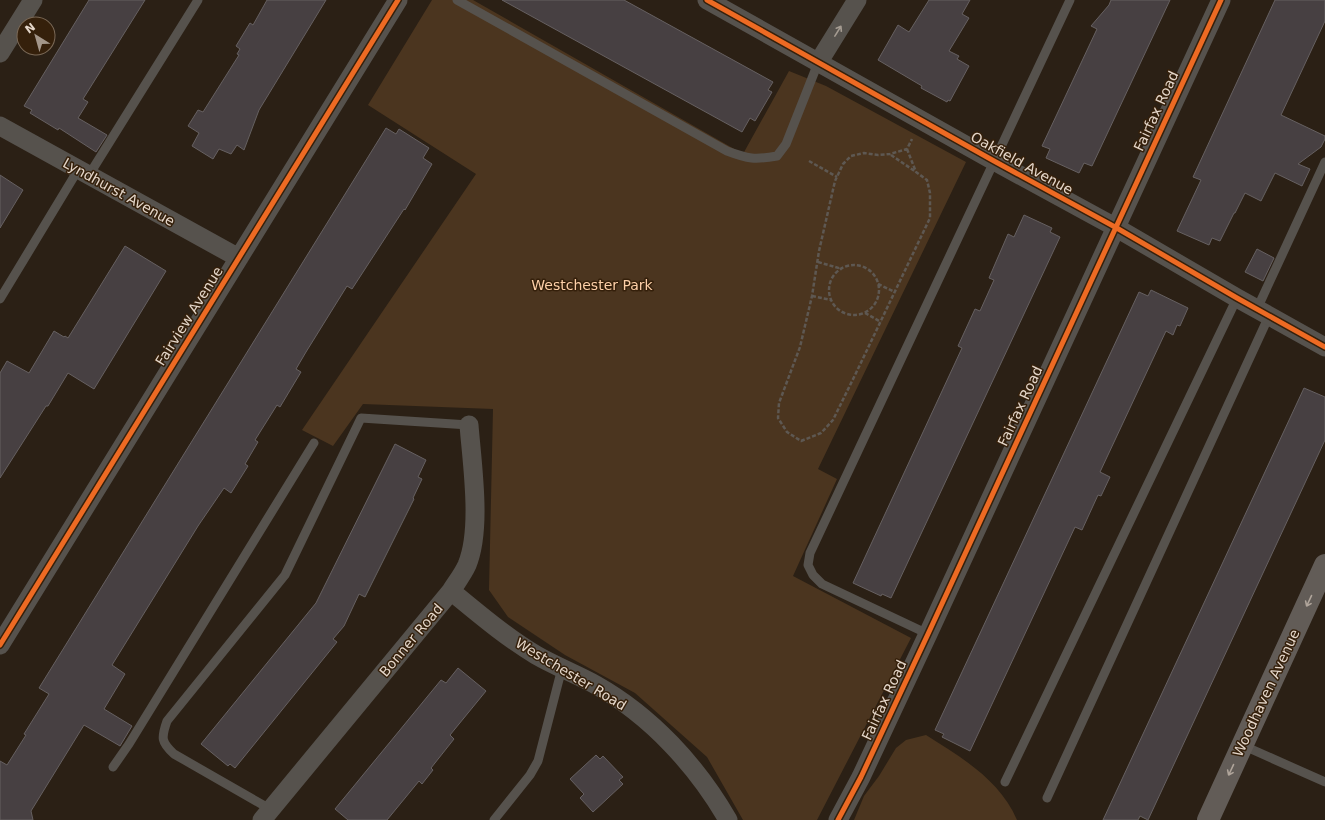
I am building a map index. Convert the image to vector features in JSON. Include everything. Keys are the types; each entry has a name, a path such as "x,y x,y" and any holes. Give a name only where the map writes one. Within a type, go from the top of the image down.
{"street":[{"path":"0,53 33,0"},
{"name":"Fairview Avenue","path":"0,645 398,0"},
{"name":"Oakfield Avenue","path":"707,0 1115,227 1325,347"},
{"path":"818,62 857,0"},
{"name":"Fairfax Road","path":"838,820 861,777 928,634 1221,0"},
{"name":"Lyndhurst Avenue","path":"0,126 239,258"},
{"name":"Bonner Road","path":"266,815 451,591 467,565 473,542 475,515 469,425"},
{"name":"Woodhaven Avenue","path":"1208,820 1325,565"},
{"name":"Westchester Road","path":"451,591 489,622 536,655 597,686 628,707 664,736 692,767 728,820"}],"lane":[{"path":"0,299 198,0"},
{"path":"458,0 727,150 746,158 760,159 777,156 786,144 818,62"},
{"path":"928,634 822,584 813,575 808,565 810,553 1070,0"},
{"path":"1047,798 1263,312 1325,162"},
{"path":"1005,782 1237,298"},
{"path":"266,815 174,754 164,745 162,735 167,721 285,575 361,418 469,425"},
{"path":"113,767 129,744 314,443"},
{"path":"494,820 530,775 538,761 562,668"},
{"path":"1242,745 1325,782"}],"path":[{"path":"890,154 927,180 930,193 930,218 833,420 821,433 801,441 787,432 778,418 778,403 800,347 835,182 843,164 851,156 864,153 878,155 890,154 906,149 912,137"},
{"path":"906,149 916,172"},
{"path":"809,161 837,177"},
{"path":"818,262 842,269"},
{"path":"850,266 866,268 873,274 878,284 878,298 874,305 864,312 852,315 845,313 838,309 831,300 829,288 831,280 835,274 850,266"},
{"path":"878,284 895,292"},
{"path":"812,296 831,300"},
{"path":"864,312 881,322"}],"green space":[{"name":"Westchester Park","path":"432,0 473,0 743,154 789,71 826,86 966,162 818,469 837,479 793,576 911,638 817,820 743,820 707,757 635,693 565,655 508,617 489,590 493,409 363,404 333,446 302,430 476,174 368,105"},
{"path":"926,735 966,761 990,781 1010,806 1017,820 854,820 864,796 879,776 896,748 906,740"}],"building":[{"path":"89,0 145,0 83,99 88,102 78,118 107,135 96,152 59,128 58,130 30,113 32,110 24,106"},
{"path":"267,0 326,0 259,110 244,150 237,145 231,154 219,149 213,159 192,146 199,133 188,126 198,110 203,112 239,55 237,54 240,49 236,46 250,23 253,25"},
{"path":"502,0 624,0 773,82 768,90 772,92 755,121 750,118 742,132"},
{"path":"929,0 970,0 962,14 969,18 949,51 959,56 957,59 969,66 950,101 948,100 947,102 921,88 922,86 878,60 898,25 909,32"},
{"path":"1111,0 1170,0 1092,166 1084,163 1079,173 1046,158 1050,149 1042,146 1097,29 1091,26 1109,5"},
{"path":"1275,0 1325,0 1325,21 1281,115 1325,136 1325,139 1321,147 1298,164 1310,169 1302,186 1275,173 1261,201 1245,193 1220,241 1212,238 1209,245 1177,231 1201,180 1193,177"},
{"path":"386,128 396,134 399,129 429,148 423,158 432,164 405,210 404,209 352,289 347,286 306,352 296,369 301,372 280,407 277,405 255,440 258,442 245,464 248,466 231,493 224,488 198,526 112,665 125,674 104,709 132,726 120,746 84,725 31,811 33,820 0,820 0,761 7,765 49,694 39,688"},
{"path":"0,175 23,190 0,228"},
{"path":"1024,215 1052,228 1050,232 1060,237 891,598 882,594 881,596 853,583 962,348 958,346 975,309 980,311 994,280 989,278 1008,234 1014,237"},
{"path":"125,246 166,271 94,389 68,373 0,478 0,373 7,361 29,373 54,331 68,338"},
{"path":"1257,249 1274,258 1263,281 1245,272"},
{"path":"1151,290 1188,308 1180,326 1177,325 1173,335 1166,331 1100,472 1110,477 1101,496 1098,495 1082,530 1075,527 970,751 942,737 944,734 935,730 1139,292 1148,296"},
{"path":"1304,388 1325,397 1325,440 1148,820 1140,816 1138,820 1103,820"},
{"path":"395,444 426,460 418,477 422,479 413,498 414,499 365,597 359,594 344,626 333,639 337,642 235,768 230,764 228,766 201,744 316,603"},
{"path":"458,668 486,691 450,735 454,739 431,768 433,770 422,784 419,781 387,820 348,820 335,809 441,680 446,683"},
{"path":"596,755 600,759 603,756 623,777 619,780 623,784 593,812 580,798 584,794 570,779"}],"cycle path":[{"path":"0,645 398,0"},
{"path":"707,0 1115,227 1325,347"},
{"path":"838,820 861,777 928,634 1221,0"}]}
